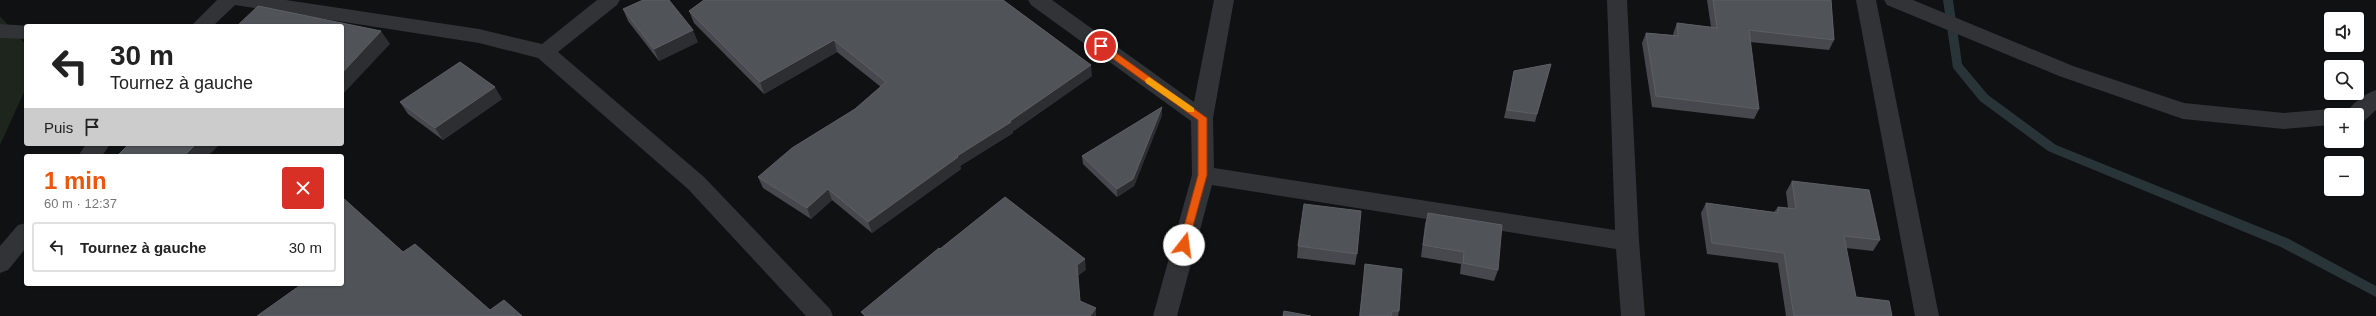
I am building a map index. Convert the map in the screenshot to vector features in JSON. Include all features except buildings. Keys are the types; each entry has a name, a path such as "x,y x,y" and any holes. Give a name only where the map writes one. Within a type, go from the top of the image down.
{"street":[{"path":"204,24 229,0"},
{"path":"240,0 479,36 545,52 696,183 821,316"},
{"path":"545,52 610,0"},
{"path":"1038,0 1202,118"},
{"path":"1165,316 1202,175 1202,118 1224,0"},
{"path":"1617,0 1628,241 1633,316"},
{"path":"1866,0 1927,316"},
{"path":"1894,0 2066,71 2183,111 2284,121 2324,118"},
{"path":"0,31 24,32"},
{"path":"2364,108 2376,98"},
{"path":"91,154 98,146"},
{"path":"1202,175 1628,241"},
{"path":"0,263 24,234"}],"shaded area":[{"path":"0,16 24,43 24,92 0,145"}],"waterway":[{"path":"1948,0 1957,65 1984,98 2052,148 2285,243 2376,292"}],"slow traffic":[{"path":"1149,80 1191,110"}],"route":[{"path":"1101,46 1202,118 1202,175 1184,245"}]}
